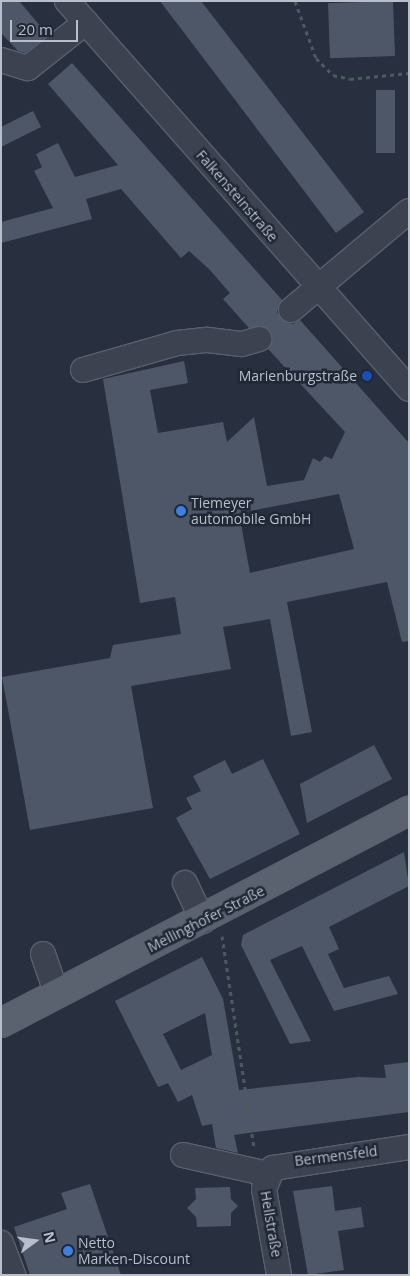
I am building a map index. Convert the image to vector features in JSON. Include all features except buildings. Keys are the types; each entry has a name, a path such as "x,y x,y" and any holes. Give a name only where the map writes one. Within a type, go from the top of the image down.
{"main road":[{"name":"Mellinghofer Straße","path":"1,1023 210,917 409,811"}],"street":[{"name":"Falkensteinstraße","path":"67,1 409,389"},
{"path":"1,60 28,68 86,22"},
{"path":"291,310 320,288 409,211"},
{"path":"83,370 177,343 208,340 242,344 259,339"},
{"path":"185,883 210,917"},
{"path":"43,954 57,995"},
{"name":"Bermensfeld","path":"268,1174 279,1164 409,1147"},
{"path":"183,1156 268,1174"},
{"name":"Hellstraße","path":"268,1174 264,1189 280,1275"},
{"path":"1,1243 12,1275"}],"path":[{"path":"295,1 316,58 333,75 350,79 409,73"},
{"path":"210,917 255,1151 268,1174"}],"place":[{"name":"Marienburgstraße","path":"367,376"},
{"name":"Tiemeyer automobile GmbH","path":"181,511"},
{"name":"Netto Marken-Discount","path":"68,1251"}]}
